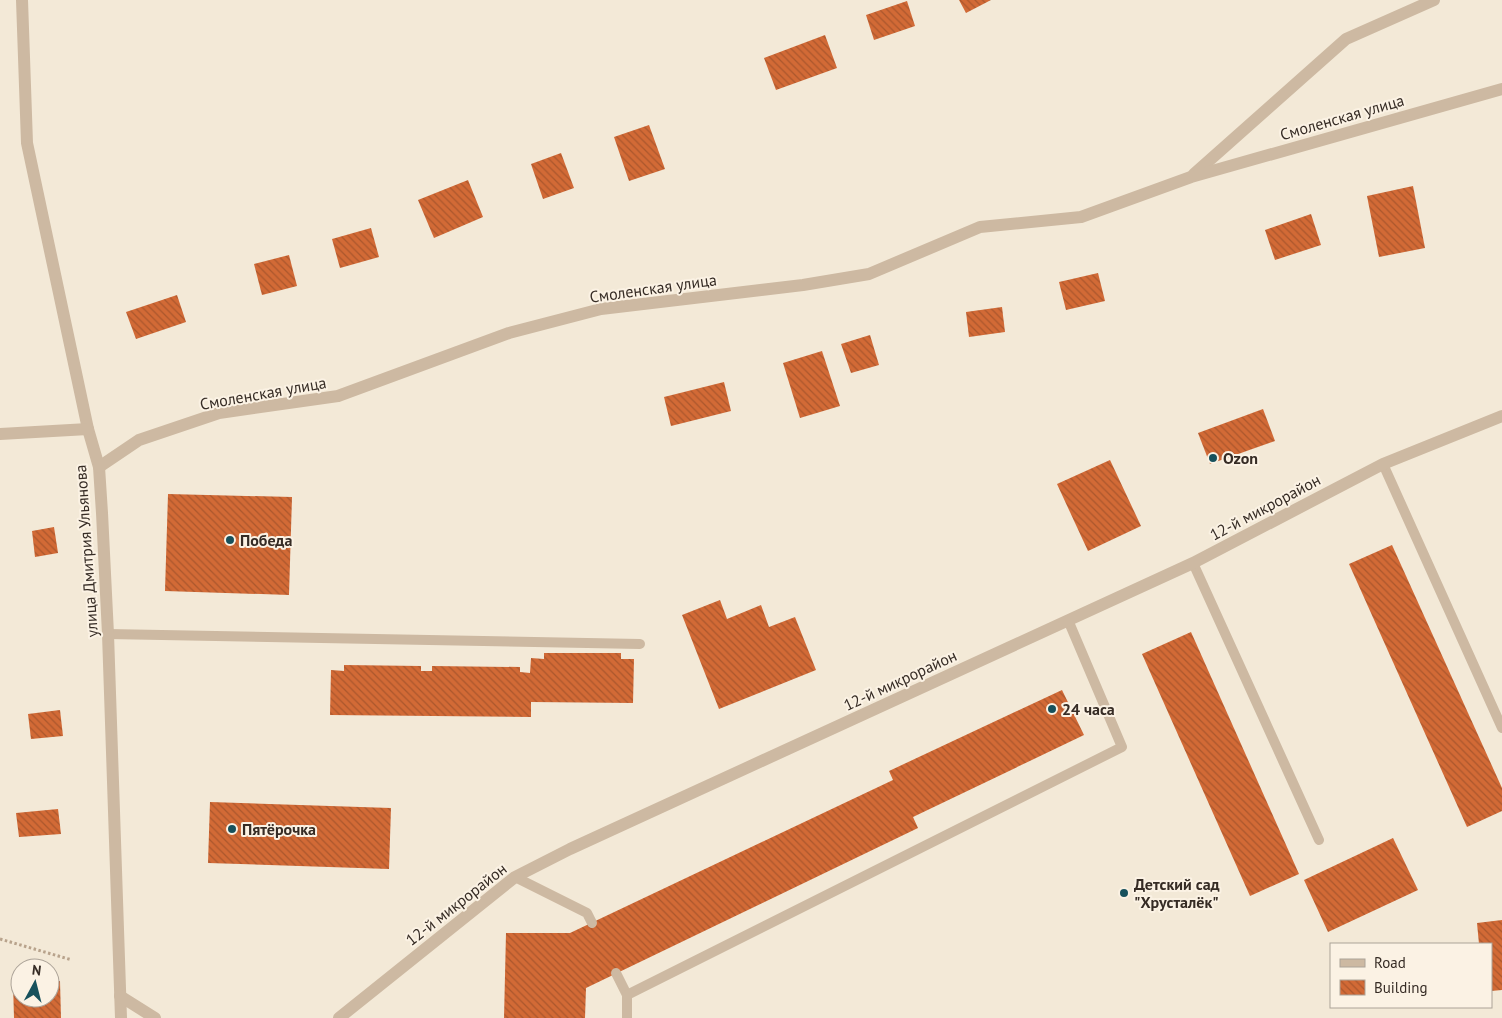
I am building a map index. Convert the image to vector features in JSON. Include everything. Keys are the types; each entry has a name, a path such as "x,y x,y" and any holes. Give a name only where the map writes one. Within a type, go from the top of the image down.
{"street":[{"name":"улица Дмитрия Ульянова","path":"22,0 27,142 88,429 99,467 108,634 121,1018"},
{"name":"Смоленская улица","path":"1190,177 1346,38 1434,0"},
{"name":"Смоленская улица","path":"99,467 139,440 219,414 338,396 509,333 602,308 803,285 869,274 980,227 1081,217 1190,177 1502,89"},
{"name":"12-й микрорайон","path":"339,1018 515,877 588,841 1193,563 1382,464 1502,416"},
{"path":"0,434 88,429"},
{"path":"120,996 155,1018"}],"lane":[{"path":"1382,464 1502,728"},
{"path":"1193,563 1319,840"},
{"path":"627,995 1122,747 1068,620"},
{"path":"108,634 640,644"},
{"path":"515,877 587,913 592,923"},
{"path":"616,973 627,995 627,1018"}],"path":[{"path":"0,939 72,960"}],"building":[{"path":"959,0 991,0 966,13"},
{"path":"907,1 915,26 874,40 866,15"},
{"path":"825,35 837,68 776,90 764,58"},
{"path":"649,125 665,169 629,181 614,137"},
{"path":"561,153 574,188 543,199 531,164"},
{"path":"468,180 483,217 434,238 418,200"},
{"path":"1413,186 1425,248 1379,257 1367,196"},
{"path":"1311,214 1321,245 1275,260 1265,230"},
{"path":"371,228 379,257 340,268 332,239"},
{"path":"289,255 297,286 262,295 254,264"},
{"path":"1098,273 1105,301 1066,310 1059,282"},
{"path":"177,295 186,322 136,339 126,312"},
{"path":"1002,307 1005,332 969,337 966,312"},
{"path":"870,335 879,365 851,373 841,344"},
{"path":"822,351 840,406 800,418 783,363"},
{"path":"724,382 731,411 671,426 664,397"},
{"path":"1263,409 1275,441 1210,464 1198,433"},
{"path":"1110,460 1141,526 1088,551 1057,484"},
{"path":"168,494 292,497 289,595 165,591"},
{"path":"54,527 58,553 35,557 32,531"},
{"path":"1392,545 1502,788 1502,811 1467,827 1349,564"},
{"path":"720,600 727,619 761,605 769,627 795,617 816,670 719,709 682,615"},
{"path":"1191,632 1299,874 1250,896 1142,654"},
{"path":"544,653 621,653 621,659 634,659 633,703 531,702 531,717 330,715 331,670 344,671 344,665 421,666 421,671 432,671 432,666 520,667 520,672 530,673 531,658 544,659"},
{"path":"1062,690 1084,735 913,817 918,828 586,988 585,1018 504,1018 506,933 570,933 893,780 889,771"},
{"path":"60,710 63,736 31,739 28,714"},
{"path":"210,802 391,808 389,869 208,863"},
{"path":"58,809 61,834 19,837 16,813"},
{"path":"1393,838 1418,890 1328,932 1304,880"},
{"path":"1502,920 1502,990 1492,991 1492,943 1479,943 1477,923"},
{"path":"60,981 61,1018 14,1018 14,1008 60,1008"}],"place":[{"name":"Ozon","path":"1213,458"},
{"name":"Победа","path":"230,540"},
{"name":"24 часа","path":"1052,709"},
{"name":"Пятёрочка","path":"232,829"},
{"name":"Детский сад \"Хрусталёк\"","path":"1124,893"}]}
